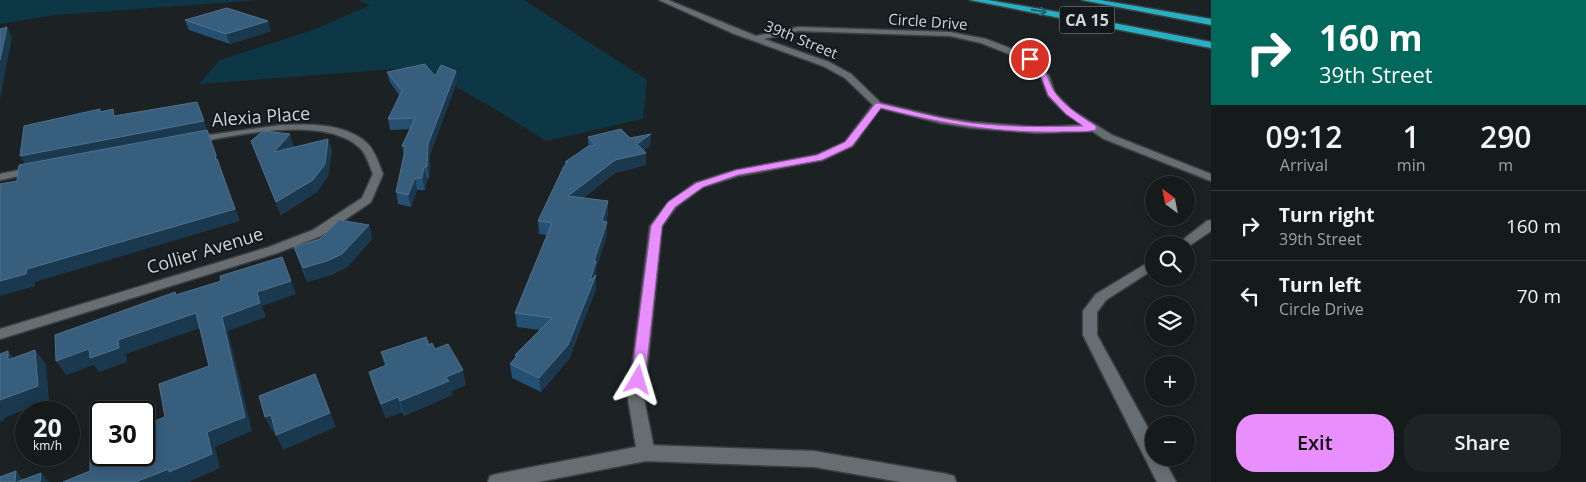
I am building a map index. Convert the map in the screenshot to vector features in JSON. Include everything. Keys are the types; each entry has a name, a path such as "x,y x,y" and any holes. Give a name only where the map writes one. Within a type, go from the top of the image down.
{"highway":[{"name":"CA 15","path":"974,0 1052,13 1211,46"},
{"name":"CA 15","path":"1086,0 1211,22"},
{"path":"1131,0 1211,12"}],"street":[{"name":"39th Street","path":"662,0 826,64 848,76 878,105"},
{"name":"Circle Drive","path":"756,38 798,29 950,34 983,41 1030,59 1045,76 1051,94 1069,112 1092,128"},
{"path":"646,453 636,400 656,226 672,204 700,185 736,173 819,158 848,144 868,122 878,105 972,126 1037,130 1092,128 1108,137 1211,178"},
{"name":"Alexia Place","path":"185,141 223,134 284,127 325,128 340,132 362,144 370,155"},
{"name":"Collier Avenue","path":"0,334 273,250 317,233 366,200 378,174 370,155"},
{"path":"0,177 41,169"},
{"path":"1195,236 1211,224"},
{"path":"1145,269 1101,297 1090,311 1090,335 1145,440"},
{"path":"497,482 646,453 814,459 947,482"},
{"path":"1159,466 1167,482"}],"shaded area":[{"path":"0,0 259,0 55,15 0,24"},
{"path":"358,0 524,0 647,80 643,119 546,141 500,112 421,67 199,84 220,60 313,30 370,5"}],"building":[{"path":"227,8 268,21 226,34 185,20"},
{"path":"7,27 0,60 0,29"},
{"path":"425,64 435,76 441,65 456,71 428,144 427,167 424,167 422,178 415,178 408,195 396,192 406,146 402,146 415,118 388,119 402,91 387,72"},
{"path":"197,102 204,121 20,156 24,126 100,109 100,112 113,109 114,116"},
{"path":"621,129 630,138 651,134 637,144 646,153 615,160 568,196 608,201 602,221 607,222 594,261 596,261 590,281 596,275 568,345 539,378 510,364 517,356 515,355 552,318 515,313 552,223 538,221 564,166 568,163 565,162 587,147 595,145 588,137"},
{"path":"207,130 216,155 215,160 217,159 235,209 27,269 26,274 0,281 0,184 17,181 19,165"},
{"path":"263,131 290,134 274,152 328,139 325,164 313,180 276,202 251,141"},
{"path":"339,220 369,225 342,254 327,261 303,268 294,247 320,239"},
{"path":"282,257 291,281 257,292 260,303 222,317 245,417 207,432 212,454 169,472 169,469 135,482 63,482 90,471 90,466 155,466 155,421 165,417 159,384 209,366 196,313 118,340 119,348 90,358 89,349 56,361 55,335 175,292 176,295 221,281 220,276"},
{"path":"426,337 429,345 432,343 435,349 448,344 463,370 446,377 449,381 400,401 398,397 381,404 369,372 387,365 381,352"},
{"path":"35,350 38,386 0,400 0,354 8,351 8,360"},
{"path":"315,374 330,413 276,435 271,415 265,417 259,396"},
{"path":"16,471 15,482 0,482 0,477"},
{"path":"41,473 40,482 17,482"}],"route":[{"path":"638,380 656,226 672,204 700,185 736,173 819,158 848,144 868,122 878,105 972,126 1037,130 1092,128 1069,112 1051,94 1045,76 1030,59"}]}
